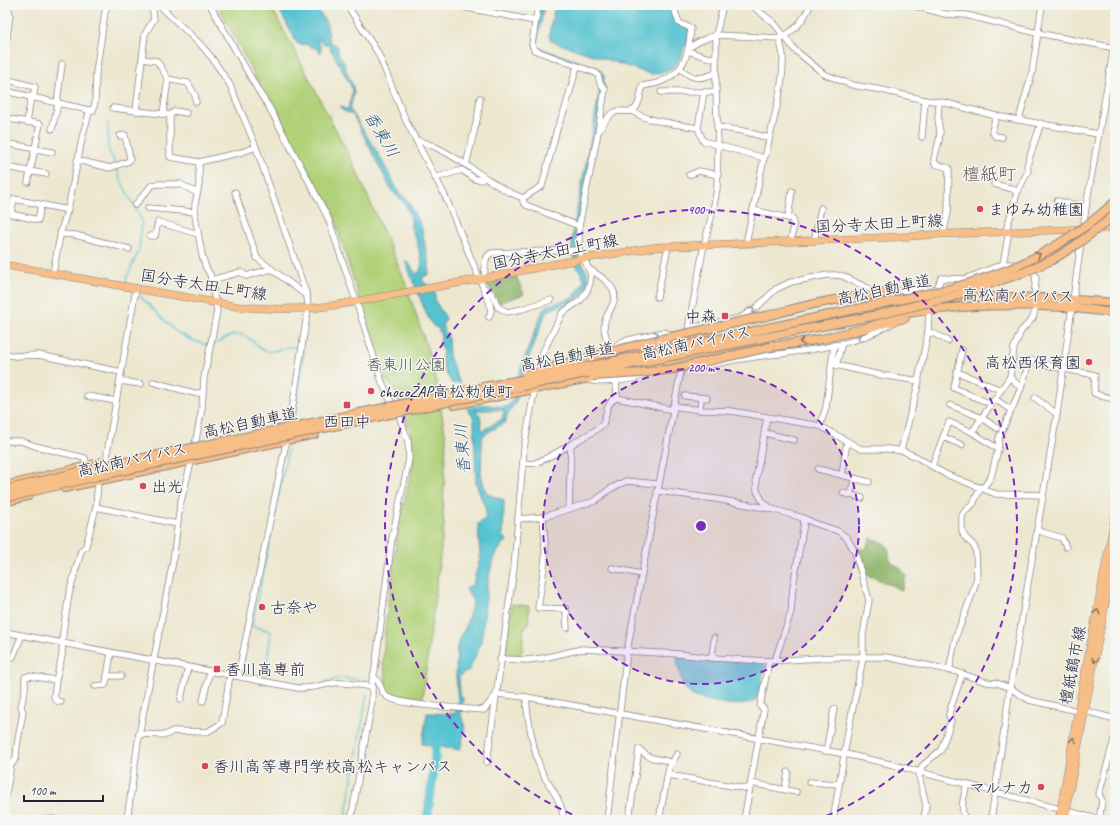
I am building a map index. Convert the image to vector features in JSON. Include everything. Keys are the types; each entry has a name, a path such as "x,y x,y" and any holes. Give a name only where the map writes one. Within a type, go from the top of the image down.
{"highway":[{"name":"高松自動車道","path":"5,490 89,470 595,365 949,289 985,278 1020,264 1048,250 1099,217 1115,202"},
{"name":"高松自動車道","path":"5,498 78,480 562,378 877,315 951,297 1010,278 1052,260 1077,244 1115,214"},
{"path":"489,386 513,377 644,343 823,302 860,298 895,291"},
{"name":"高松南バイパス","path":"5,486 87,466 290,423 394,404 686,341 856,309 931,299 990,296 1072,299 1115,303"},
{"name":"高松南バイパス","path":"5,502 47,491 400,415 586,379 878,318 982,306 1036,306 1115,313"},
{"path":"562,378 639,373 673,368 770,347 822,339 929,311"}],"main road":[{"name":"国分寺太田上町線","path":"5,265 216,304 256,309 308,308 357,301 579,260 668,246 1008,231 1112,228"},
{"name":"檀紙鶴市線","path":"1059,820 1064,810 1115,516"},
{"name":"檀紙鶴市線","path":"1081,711 1112,584 1115,553"},
{"name":"檀紙鶴市線","path":"1064,810 1066,820"}],"street":[{"path":"5,91 93,111 95,102 96,73 105,12 108,5"},
{"path":"136,111 145,34 154,19 152,5"},
{"path":"159,5 202,45 222,72 235,96 256,147 307,296 308,308 290,423 238,676"},
{"path":"210,5 269,108 325,212 357,301 382,382 394,404"},
{"path":"346,5 378,53 406,121 445,196 490,304 491,311 489,317"},
{"path":"452,5 535,21"},
{"path":"538,5 532,44 534,50 596,73 604,88 598,133 576,226 576,250 579,260 600,275 612,288 615,294 615,299 604,322 610,348"},
{"path":"632,111 635,109 640,99 642,86 669,78 685,62 689,49 691,28 679,23 673,5"},
{"path":"607,820 626,651 704,244 713,210 718,175 716,35 723,5"},
{"path":"753,5 774,23 782,37 795,50 824,74 852,85 942,102 996,116 1098,134"},
{"path":"746,243 782,78 784,58 780,46 782,37 800,23 807,13 810,5"},
{"path":"912,5 945,14 966,16 1037,33 1114,48"},
{"path":"1019,119 1032,73 1042,5"},
{"path":"5,10 9,11 10,14 5,52"},
{"path":"689,49 700,41 716,35 782,37"},
{"path":"992,820 1010,688 1057,414 1082,229 1115,41"},
{"path":"689,49 710,58 716,57"},
{"path":"142,59 157,61 168,79 167,115 170,157 199,162 242,152 256,147"},
{"path":"52,129 58,103 62,64"},
{"path":"523,198 542,186 557,129 565,109 577,66"},
{"path":"680,68 693,78 706,77 716,73"},
{"path":"5,79 35,87 27,122"},
{"path":"168,79 188,83 195,95 196,102"},
{"path":"661,92 716,92"},
{"path":"704,92 698,128 703,140 764,158"},
{"path":"466,165 478,115 480,98"},
{"path":"922,137 925,100"},
{"path":"939,102 939,141 934,159 935,164 949,168 948,213 943,234"},
{"path":"113,108 167,115 175,111 186,113"},
{"path":"53,273 61,234 68,210 77,160 90,110"},
{"path":"598,133 614,112 632,111 636,114 650,118 698,128"},
{"path":"996,116 992,131 996,136 1002,137"},
{"path":"5,127 6,120 9,119 40,124 28,182"},
{"path":"1003,264 1008,231 1017,193 1028,171 1027,165 1040,123"},
{"path":"717,127 743,131 769,138"},
{"path":"77,160 110,168 129,161 130,158 126,135 120,136"},
{"path":"416,140 428,143 450,155 502,189 523,198"},
{"path":"5,143 52,152"},
{"path":"115,820 127,818 139,734 173,561 180,505 196,444 202,408 205,369 217,311 211,280 202,255 195,212 199,162"},
{"path":"5,167 46,174"},
{"path":"435,178 462,170 475,180 482,180 484,177"},
{"path":"689,175 699,171 718,175"},
{"path":"135,205 151,186 157,184 180,184 197,193"},
{"path":"994,184 1013,189 1017,193"},
{"path":"788,218 792,191"},
{"path":"235,192 257,258 307,296"},
{"path":"523,198 523,202 526,205 576,226"},
{"path":"41,205 38,220 11,214 14,199 68,210"},
{"path":"1057,201 1086,207"},
{"path":"148,208 195,212"},
{"path":"814,240 822,208"},
{"path":"753,210 793,219 791,241"},
{"path":"150,236 155,236 158,222 198,234"},
{"path":"1112,228 1115,222"},
{"path":"61,234 75,235 129,249"},
{"path":"657,297 668,246"},
{"path":"479,279 486,273 486,259 487,256 492,253 576,250"},
{"path":"937,289 941,278 964,279 1003,264 1013,264 1033,272 1036,277 1034,297"},
{"path":"487,762 500,659 514,567 528,420 543,352 562,313 577,303 588,289 591,278 589,268"},
{"path":"211,280 241,272 246,276 272,270"},
{"path":"689,328 740,318 757,307 767,296 783,285 827,275 843,276 867,288 875,290 895,291 937,289 973,292 990,296"},
{"path":"108,462 107,453 136,288"},
{"path":"484,288 492,294 498,307 507,312 551,300"},
{"path":"972,432 1010,377 1014,348 1021,331 1033,318 1036,306"},
{"path":"900,450 919,381 928,332 929,311"},
{"path":"683,358 692,367 698,367 740,359 804,351 842,343 873,333 895,321"},
{"path":"570,366 624,341 664,332 686,341"},
{"path":"928,332 948,340"},
{"path":"820,426 826,407 834,365 842,343"},
{"path":"834,345 834,365"},
{"path":"962,350 954,388 993,401 1008,408"},
{"path":"5,354 15,356 39,356 121,372"},
{"path":"949,671 956,636 973,592 977,577 976,552 974,546 964,536 962,531 962,516 973,504 982,488 991,477 1000,438 1021,388 1030,360 1050,366 1095,375 1094,393 1115,399"},
{"path":"586,379 595,381 639,378 657,364"},
{"path":"834,365 918,381"},
{"path":"957,372 1001,390"},
{"path":"1010,377 1021,388"},
{"path":"616,380 617,398"},
{"path":"120,381 141,384"},
{"path":"153,382 194,393 202,393"},
{"path":"88,396 116,401"},
{"path":"685,396 704,398 700,410"},
{"path":"523,463 535,464 602,425 609,404 613,399 617,398 673,408 731,411 820,426 861,449 900,450 917,457 945,474 996,494 1043,495"},
{"path":"1035,398 1057,414"},
{"path":"950,405 982,418 997,428"},
{"path":"351,820 372,701 373,676 392,538 409,459 408,441 400,415"},
{"path":"767,417 756,479 757,491 763,502 772,509"},
{"path":"932,466 948,422 972,432 998,449"},
{"path":"765,432 794,440"},
{"path":"943,437 962,445"},
{"path":"5,441 21,441 35,446 85,458 87,466"},
{"path":"842,475 847,441"},
{"path":"569,509 571,444"},
{"path":"818,469 869,482"},
{"path":"850,495 855,479"},
{"path":"61,702 57,701 54,697 56,680 62,656 63,632 69,594 81,551 86,546 96,507 98,480"},
{"path":"518,519 543,517 595,501 610,489 626,481 772,509 803,518 843,534 855,552 869,600 863,635 863,656 833,820"},
{"path":"843,493 862,498"},
{"path":"96,507 177,524"},
{"path":"543,517 545,560 538,608 566,609 567,628"},
{"path":"744,820 764,709 760,706 772,661 791,612 793,587 804,523 803,518"},
{"path":"1037,530 1062,538 1066,547"},
{"path":"612,568 641,574"},
{"path":"5,632 305,689 342,683 372,687"},
{"path":"13,657 22,635"},
{"path":"712,658 714,638"},
{"path":"500,659 528,660 582,649 772,661 863,656 886,657 962,674 1010,688 1030,700 1115,719"},
{"path":"95,686 105,685 111,653"},
{"path":"181,698 188,667"},
{"path":"203,701 210,671"},
{"path":"924,820 926,805 919,776 920,772 922,766 941,750 951,721 949,715 950,710 962,674"},
{"path":"139,734 166,735 174,731 207,732 214,728 222,722 230,675"},
{"path":"5,799 10,770 7,764 12,764 16,758 23,712 21,706 25,690 25,677 29,676 56,680"},
{"path":"107,676 122,676"},
{"path":"373,676 379,682 387,697 402,701 484,710 496,694"},
{"path":"496,694 526,697 845,754 967,784 1100,820 1102,801 1098,794 1115,733"},
{"path":"526,697 541,769 562,808 563,820"},
{"path":"826,751 834,709"},
{"path":"629,820 639,749 650,758 668,760 672,763"},
{"path":"660,820 668,775 677,754"},
{"path":"785,789 788,772"},
{"path":"668,775 750,789"},
{"path":"751,782 796,792"},
{"path":"809,782 839,784"},
{"path":"966,820 963,815 962,808 967,784"},
{"path":"46,820 58,820"}],"green space":[{"name":"香東川公園","path":"218,5 270,5 353,163 404,279 433,365 446,438 443,512 444,524 422,701 398,698 385,692 386,676 383,665 385,630 398,530 413,464 410,431 397,394 385,380 333,214 262,90"},
{"path":"516,276 524,294 499,303 494,293 487,286 486,282"},
{"path":"871,538 882,542 889,548 890,559 903,571 906,576 902,590 863,573 856,550 857,547 865,550"},
{"path":"512,604 529,606 528,625 524,629 522,652 520,652 519,659 507,658 506,656"}],"water":[{"path":"277,5 315,5 328,26 328,38 331,43 338,47 338,53 344,62 353,86 354,93 350,109 377,152 400,194 407,199 421,226 429,264 429,274 423,277 422,280 435,292 435,301 446,318 442,325 445,333 448,335 449,356 460,384 470,403 506,407 513,400 520,370 543,310 548,305 573,298 584,281 584,278 576,265 572,248 573,230 600,90 600,75 534,47 539,5 544,5 537,45 538,47 599,69 604,75 603,92 580,209 576,246 576,251 588,278 585,291 570,303 558,306 546,313 525,367 517,399 506,417 506,422 482,437 481,476 487,494 504,500 503,535 507,541 498,551 490,573 483,630 479,649 468,672 463,673 459,677 460,693 463,699 461,716 464,724 460,750 422,744 427,713 455,714 458,702 456,677 457,647 460,636 465,629 473,602 466,589 473,584 480,558 478,524 485,519 486,510 476,484 474,418 444,370 442,359 443,351 440,344 441,336 438,328 433,326 427,315 405,261 409,263 416,274 420,271 422,262 417,242 411,228 411,217 405,204 392,191 353,115 342,110 341,106 348,109 352,93 351,86 328,44 324,44 318,39 317,40 321,48 320,53 314,47 306,44 300,45 296,42","holes":["475,410 504,411 502,419 482,431 480,415"]},
{"path":"555,5 670,5 678,24 689,29 688,45 684,46 677,64 662,72 650,74 551,41 549,35"},
{"path":"677,656 763,663 765,667 755,700 750,703 733,704 713,702 695,697 687,691 682,682"}],"pier":[{"path":"461,383 471,401 490,403 464,408 450,385"}],"waterway":[{"path":"108,123 108,148 115,164"},
{"path":"117,169 120,179 142,221 139,250 127,277 126,284"},
{"path":"139,295 176,332 194,341 207,345"},
{"path":"550,305 558,302"},
{"path":"213,345 238,334 248,337 259,348 266,351 274,351 287,347 299,347"},
{"path":"295,413 304,351"},
{"path":"265,680 271,631 252,626 288,449"},
{"path":"325,682 336,679 368,681"},
{"path":"345,820 367,694"},
{"name":"香東川","path":"427,820 435,759 435,734"}],"place":[{"name":"まゆみ幼稚園","path":"980,209"},
{"name":"中森","path":"725,316"},
{"name":"高松西保育園","path":"1089,362"},
{"name":"chocoZAP高松勅使町","path":"371,391"},
{"name":"西田中","path":"347,405"},
{"name":"出光","path":"143,486"},
{"name":"古奈や","path":"262,607"},
{"name":"香川高専前","path":"217,669"},
{"name":"香川高等専門学校高松キャンパス","path":"205,766"},
{"name":"マルナカ","path":"1041,787"}],"district":[{"name":"檀紙町","path":"989,174"}]}
